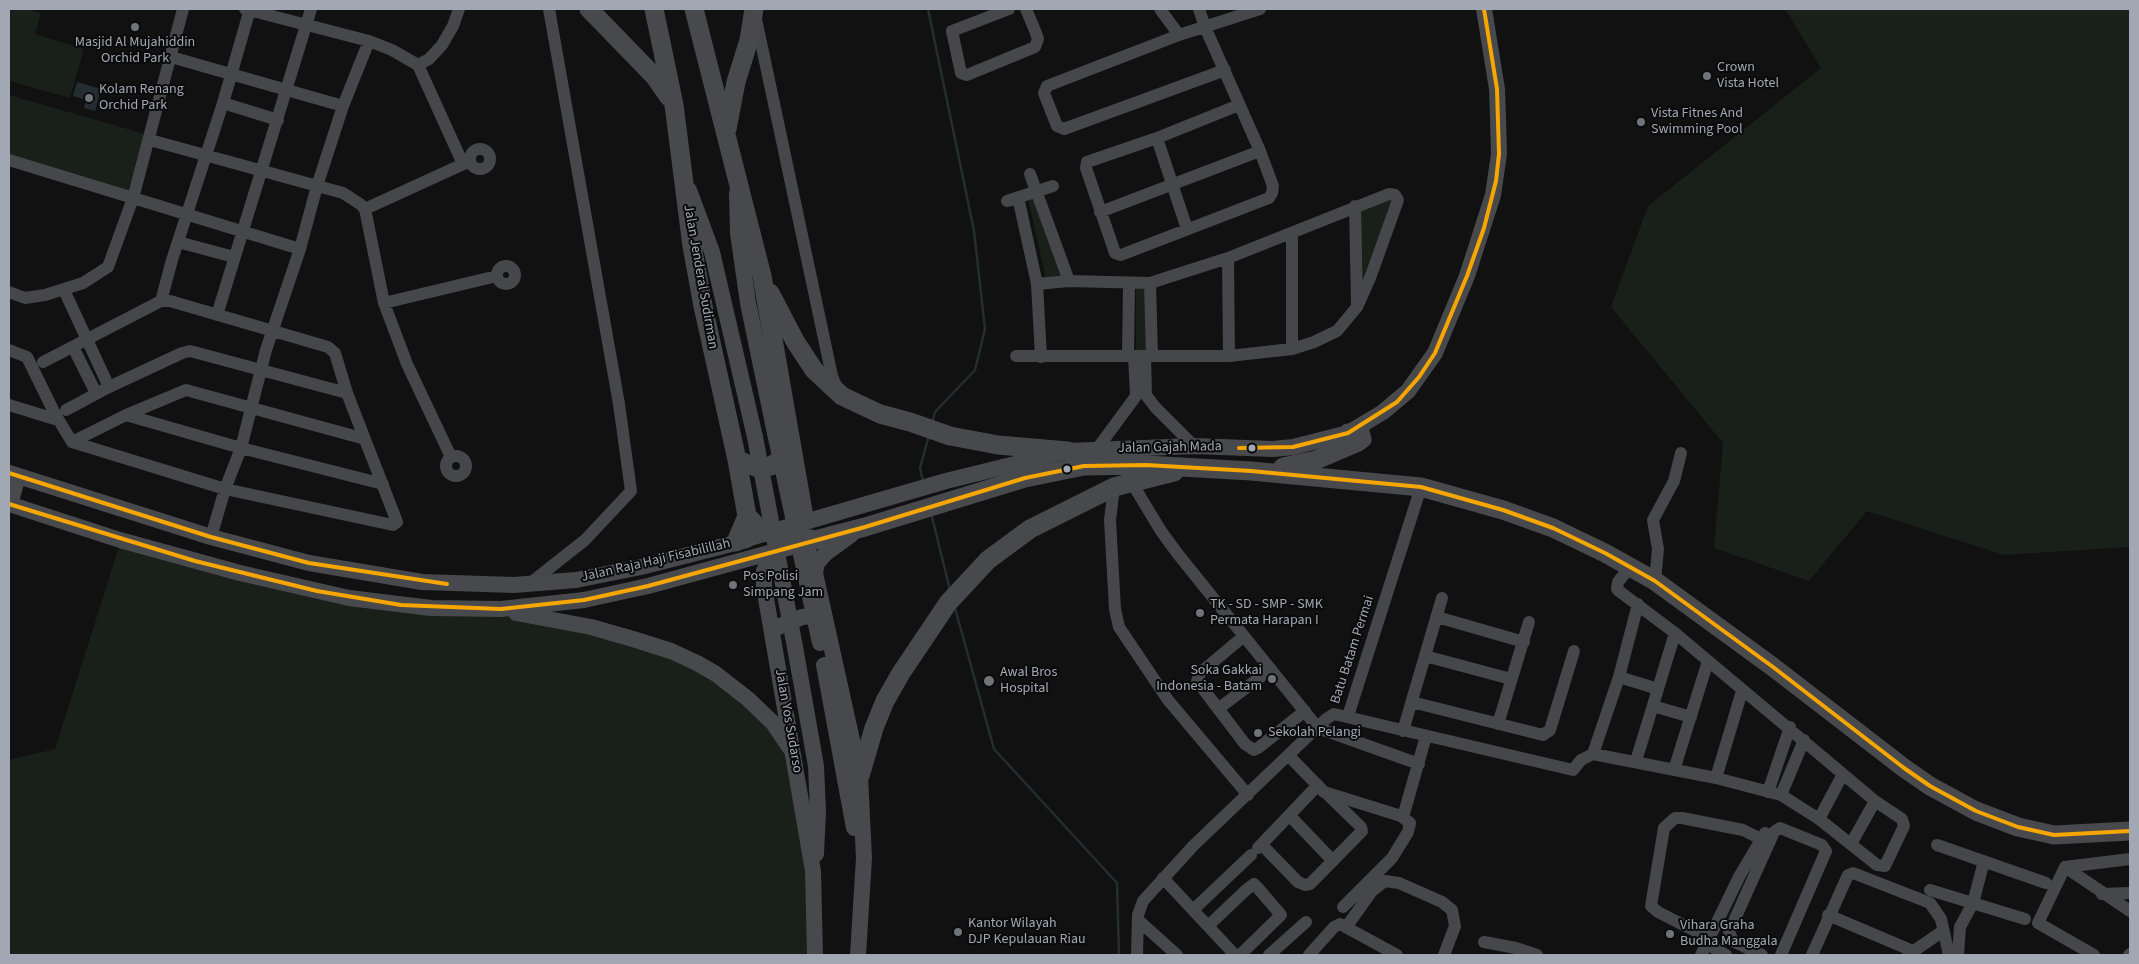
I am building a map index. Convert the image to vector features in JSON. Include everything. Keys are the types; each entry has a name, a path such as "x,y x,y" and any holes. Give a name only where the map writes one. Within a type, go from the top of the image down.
{"highway":[{"path":"589,9 655,77 674,105"},
{"name":"Jalan Jenderal Sudirman","path":"654,9 674,105 703,306 737,460 747,516"},
{"path":"694,9 762,276 790,446 803,511 780,541 756,526 747,516 736,542"},
{"path":"726,136 736,82 749,40 754,9"},
{"path":"762,276 800,350 814,370 842,396 880,414 980,443 1068,451"},
{"path":"1251,470 1316,460 1362,439 1360,432 1348,433"},
{"path":"737,460 756,467 772,466 784,458 790,446"},
{"name":"Jalan Gajah Mada","path":"780,541 827,537 865,527 955,500 1023,470 1103,465 1205,468 1251,470 1421,487 1529,518 1581,541 1655,581 1773,667 1904,768 1930,786 1976,812 2018,827 2054,835 2130,830"},
{"path":"860,776 874,728 885,701 948,603 1004,547 1030,529 1123,485 1169,473 1205,468"}],"main road":[{"name":"Jalan Gajah Mada","path":"780,541 823,517 946,482 1023,470 1068,451 1194,446 1273,449 1311,444 1348,433 1377,417 1397,402 1427,366 1452,314 1484,228 1496,181 1499,154 1497,89 1484,9"},
{"path":"683,174 712,252 755,437 795,647 816,766 818,833 813,871"},
{"path":"737,178 738,233 748,303 820,643 857,842 864,853"},
{"name":"Jalan Raja Haji Fisabilillah","path":"13,475 211,537 309,563 396,578 450,584 528,585 609,575 736,542 780,541"},
{"path":"9,504 13,475"},
{"name":"Jalan Raja Haji Fisabilillah","path":"9,504 195,561 316,591 401,606 501,609 566,603 616,594 780,541"},
{"path":"814,573 817,563 831,547 865,527"},
{"path":"780,541 804,548 811,554 860,776 864,853 858,955"},
{"name":"Jalan Yos Sudarso","path":"780,541 764,571 764,587 813,871 815,955"},
{"path":"501,609 616,634 659,647 697,663 716,674 748,699 773,723 794,754"},
{"path":"772,631 787,621 802,617 813,616 825,622"}],"street":[{"path":"9,292 25,298 64,290 94,278 108,268 133,198 150,140 183,9"},
{"path":"161,301 178,242 224,104 248,9 368,41 392,50 418,65 467,162 364,210"},
{"path":"217,315 311,9"},
{"path":"418,65 429,59 442,45 451,31 459,9"},
{"path":"528,585 585,540 631,491 619,404 549,9"},
{"path":"754,9 832,376 842,396"},
{"path":"1009,9 952,31 961,73 967,75 1035,46 1038,39 1026,9"},
{"path":"1160,9 1179,35"},
{"path":"1199,9 1205,27 1260,151 1273,186 1269,198 1117,255 1100,212 1086,168 1087,162 1156,138 1239,105"},
{"path":"1225,70 1066,129 1057,126 1044,94 1047,86 1179,35 1260,9"},
{"path":"211,537 241,448 272,331 300,249 342,106 368,41"},
{"path":"171,57 287,92 342,106"},
{"path":"224,104 278,120"},
{"path":"1156,138 1187,229"},
{"path":"150,140 349,195 364,210 384,303 407,364 451,457"},
{"path":"1100,212 1171,183 1260,151"},
{"path":"9,160 300,249"},
{"path":"1030,174 1069,280"},
{"path":"1042,357 1037,284 1013,199 1053,186"},
{"path":"1016,356 1229,356 1292,349 1337,331 1356,307 1370,278 1398,200 1391,194 1355,206 1292,234 1228,258 1150,283 1129,284 1069,280 1037,284"},
{"path":"1355,206 1356,307"},
{"path":"1292,234 1292,349"},
{"path":"178,242 234,256"},
{"path":"1228,258 1229,356"},
{"path":"384,303 497,276"},
{"path":"1140,356 1150,283"},
{"path":"1096,449 1141,396 1140,356 1129,284"},
{"path":"64,290 109,387"},
{"path":"43,362 161,301 170,301 331,348 335,353 347,393 397,519 394,525 226,489 72,442"},
{"path":"73,347 96,393"},
{"path":"9,350 26,357 62,415 72,442"},
{"path":"9,405 62,415 96,393 190,351 260,372 347,393"},
{"path":"88,376 101,370"},
{"path":"72,442 126,415 186,390 365,439"},
{"path":"1141,396 1155,407 1194,446"},
{"path":"126,415 241,448 383,484"},
{"path":"1655,581 1658,549 1653,520 1674,481 1682,453"},
{"path":"1123,485 1318,728 1419,764"},
{"path":"1123,485 1110,520 1115,609 1119,627 1168,700 1248,795"},
{"name":"Batu Batam Permai","path":"1421,487 1348,716 1573,770 1581,760 1593,754"},
{"path":"1630,567 1618,582 1617,589 1638,604 1675,633 1742,691 1790,727 1875,801 1900,817 1905,823 1887,864 1882,867 1877,865 1819,819 1775,794 1716,778 1593,754 1619,677 1638,604"},
{"path":"1403,730 1442,598"},
{"path":"1436,617 1524,642"},
{"path":"1498,724 1529,622"},
{"path":"1636,761 1675,633"},
{"path":"1244,636 1198,677 1197,682 1245,744 1254,750 1305,711"},
{"path":"1412,702 1537,735 1548,732 1574,651"},
{"path":"1425,656 1511,679"},
{"path":"1674,770 1708,661"},
{"path":"1218,709 1271,669"},
{"path":"1619,677 1658,689"},
{"path":"1716,778 1742,691"},
{"path":"1653,706 1691,717"},
{"path":"1137,955 1138,920 1143,901 1163,878 1193,846 1330,716 1339,714 1348,716"},
{"path":"1775,794 1790,727"},
{"path":"1403,817 1426,736"},
{"path":"1775,794 1804,740"},
{"path":"1257,849 1298,882 1305,885 1315,880 1360,836 1362,829 1289,756"},
{"path":"1819,819 1843,774"},
{"path":"1193,910 1289,816 1321,789"},
{"path":"1321,789 1403,817 1408,820 1410,827 1392,858 1343,907"},
{"path":"1851,844 1875,801"},
{"path":"1289,816 1333,861"},
{"path":"1726,955 1706,946 1651,906 1664,828 1675,818 1682,818 1742,830 1761,840"},
{"path":"1706,946 1740,875 1768,826"},
{"path":"1761,955 1733,941 1729,932 1774,832 1780,828 1822,845 1826,851 1781,955"},
{"path":"1937,845 2046,883"},
{"path":"2065,867 2130,859"},
{"path":"1958,955 1960,927 1973,903 1984,861"},
{"path":"1240,866 1281,914 1301,926 1269,955"},
{"path":"2065,867 2102,894 2130,911"},
{"path":"2065,867 2038,923 2094,955"},
{"path":"1812,955 1828,915 1848,875 1853,872 1927,901 1938,914 1949,955"},
{"path":"1163,878 1235,955"},
{"path":"1347,926 1372,891 1385,881 1399,883 1438,900 1452,910 1455,926 1444,955"},
{"path":"1208,926 1254,884"},
{"path":"1930,890 2025,920"},
{"path":"2102,894 2130,893"},
{"path":"1240,955 1281,914"},
{"path":"1828,915 1910,953 1943,931"},
{"path":"1138,920 1177,955"},
{"path":"1309,955 1334,926 1340,924 1347,926 1397,955"},
{"path":"1484,942 1516,948 1537,955"}],"shaded area":[{"path":"9,9 27,9 41,13 35,34 84,49 70,98 9,81"},
{"path":"1785,9 2130,9 2130,547 2004,555 1867,511 1809,581 1714,548 1723,443 1611,307 1648,206 1821,68"},
{"name":"Kolam Renang Orchid Park","path":"77,82 101,89 95,111 84,108 86,100 73,96"},
{"path":"9,95 145,134 127,195 9,161"},
{"path":"1037,195 1067,276 1046,279 1028,198"},
{"path":"1393,197 1360,287 1359,211"},
{"path":"1153,286 1155,352 1136,352 1136,289"},
{"path":"123,534 305,583 423,603 547,611 696,664 761,721 799,767 813,812 817,955 9,955 9,760 55,749"}],"waterway":[{"path":"928,9 974,231 985,329 975,370 935,412 932,423"},
{"path":"923,481 920,468 929,435"},
{"path":"931,513 950,590"},
{"path":"955,608 994,749 1117,883 1119,955"}],"transit line":[{"path":"1239,448 1293,447 1348,433 1397,402 1419,377 1435,353 1467,276 1484,228 1496,181 1499,154 1497,89 1484,9"},
{"path":"9,504 195,561 317,591 401,605 501,609 584,600 648,586 865,527 1025,478 1084,466 1146,465 1251,471 1421,487 1503,510 1553,528 1605,553 1655,581 1773,667 1904,768 1930,786 1976,811 2018,827 2054,835 2130,831"},
{"path":"9,473 211,537 309,563 447,584"}],"place":[{"name":"Masjid Al Mujahiddin Orchid Park","path":"135,27"},
{"name":"Crown Vista Hotel","path":"1707,76"},
{"name":"Kolam Renang Orchid Park","path":"89,98"},
{"name":"Vista Fitnes And Swimming Pool","path":"1641,122"},
{"name":"Pos Polisi Simpang Jam","path":"733,585"},
{"name":"TK - SD - SMP - SMK Permata Harapan I","path":"1200,613"},
{"name":"Soka Gakkai Indonesia - Batam","path":"1272,679"},
{"name":"Awal Bros Hospital","path":"989,681"},
{"name":"Sekolah Pelangi","path":"1258,733"},
{"name":"Kantor Wilayah DJP Kepulauan Riau","path":"958,932"},
{"name":"Vihara Graha Budha Manggala","path":"1670,934"}]}
